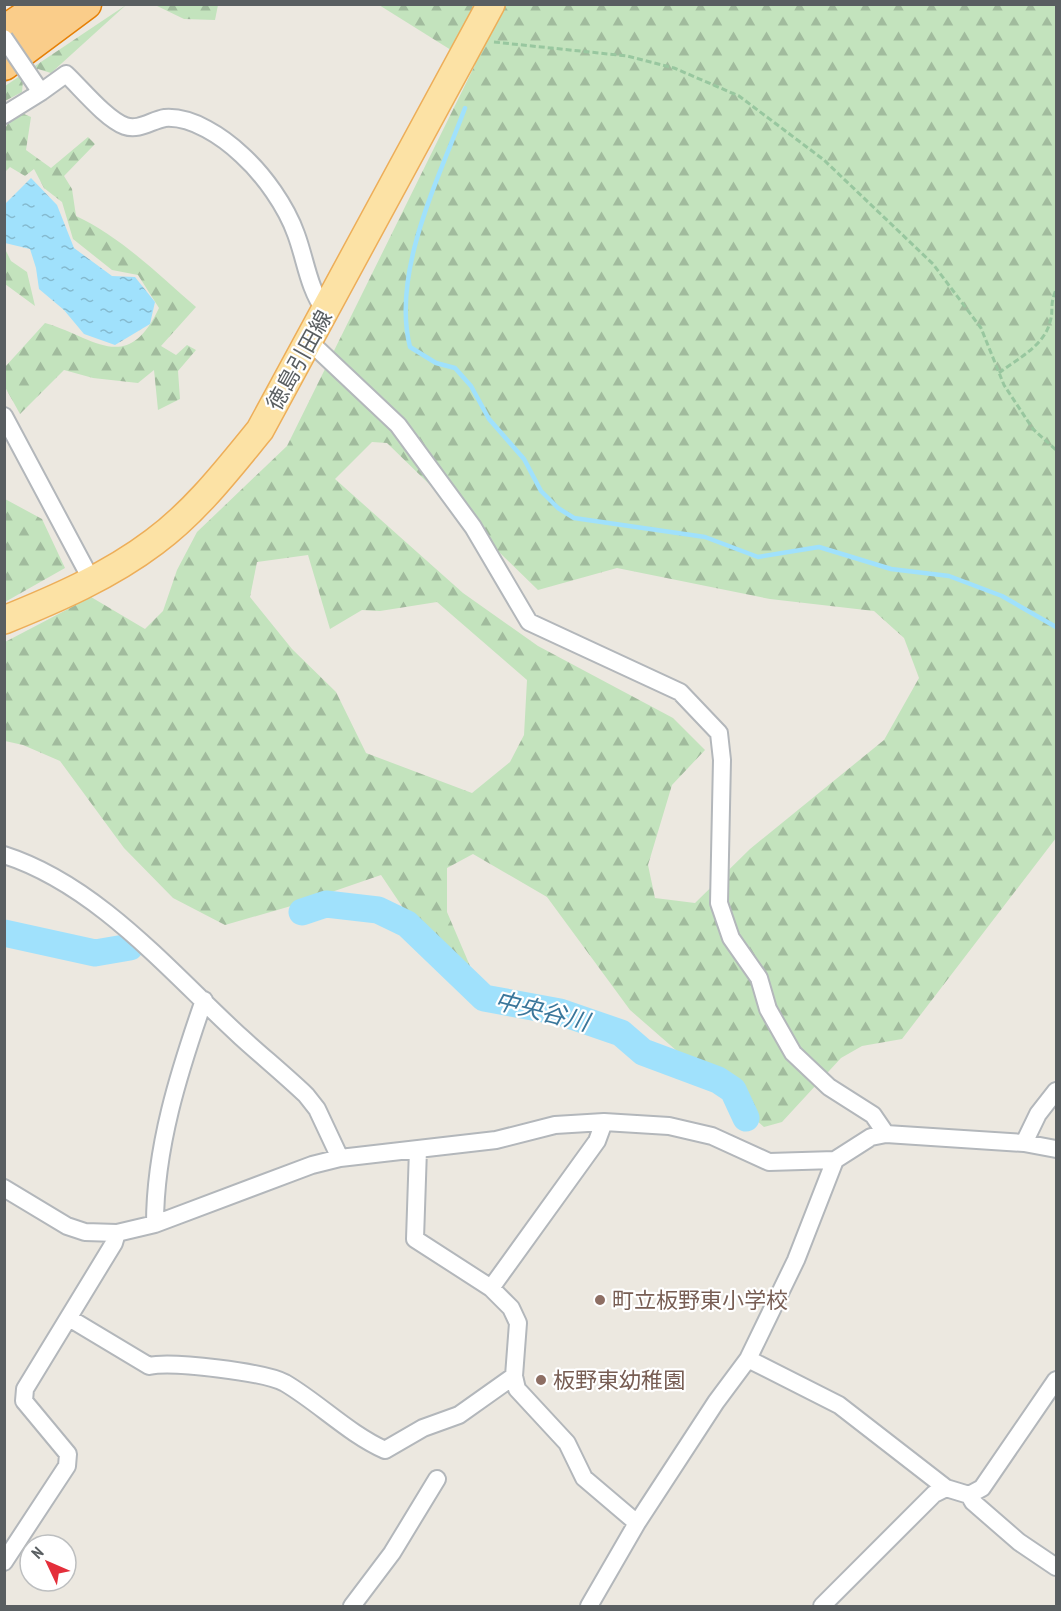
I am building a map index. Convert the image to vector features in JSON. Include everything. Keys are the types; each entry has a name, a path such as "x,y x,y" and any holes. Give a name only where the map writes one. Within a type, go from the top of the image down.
{"highway":[{"path":"4,31 44,4"},
{"path":"4,65 86,4"}],"main road":[{"name":"徳島引田線","path":"4,620 92,581 154,542 210,491 260,429 310,342 491,4"}],"street":[{"path":"4,38 39,89"},
{"path":"4,115 39,89 66,74 104,110 125,126 141,126 163,118 186,119 242,155 270,186 296,232 313,293 325,311"},
{"path":"310,342 398,425 473,527 529,622 680,692 718,733 722,760 719,903 731,938 759,978 768,1009 793,1053 829,1087 873,1115 886,1134"},
{"path":"4,416 92,581"},
{"path":"4,855 47,872 85,897 149,950 306,1095 317,1109 340,1158"},
{"path":"155,1224 159,1167 173,1094 204,1000"},
{"path":"1024,1143 1038,1114 1056,1090"},
{"path":"4,1188 67,1226 85,1232 117,1233 155,1224 312,1165 340,1158 496,1140 555,1125 604,1122 669,1126 712,1136 769,1162 836,1160 871,1137 886,1134 1024,1143 1056,1149"},
{"path":"491,1288 597,1141 604,1122"},
{"path":"418,1149 415,1239 491,1288 511,1308 518,1323 514,1376 517,1389 567,1443 584,1478 637,1523"},
{"path":"594,1605 637,1523 716,1402 748,1359 796,1260 836,1160"},
{"path":"4,1562 67,1466 68,1454 24,1401 25,1389 69,1318 117,1233"},
{"path":"69,1318 149,1365 164,1362 185,1364 282,1381 385,1450 423,1428 459,1415 514,1376"},
{"path":"748,1359 839,1405 946,1488 969,1495 973,1502 1019,1542 1056,1567"},
{"path":"969,1495 982,1488 1056,1380"},
{"path":"352,1606 392,1553 437,1479"},
{"path":"822,1606 934,1494 946,1488"}],"path":[{"path":"471,39 627,56 674,68 739,96 824,160 933,264 981,328 1004,385 1033,429 1056,450"},
{"path":"999,373 1044,336 1051,321 1050,305 1056,290"}],"green space":[{"path":"126,5 51,73 38,69 23,81 22,92 5,101 5,86"},
{"path":"155,5 218,5 215,20 184,19"},
{"path":"379,5 1056,5 1056,838 902,1039 862,1046 841,1058 782,1122 764,1127 630,1010 547,897 473,854 447,868 447,912 470,966 448,975 381,875 291,906 225,925 173,898 124,848 60,761 23,745 5,741 5,642 91,597 145,629 163,611 177,570 197,532 287,446 475,65","holes":["372,442 387,443 538,590 617,568 770,599 874,611 904,638 919,678 884,740 750,849 695,903 655,898 648,865 672,785 705,750 673,718 538,646 463,593 335,479","308,555 330,629 362,610 380,611 437,602 527,680 524,735 510,762 472,793 366,753 336,692 292,649 250,597 257,562"]},
{"path":"24,114 31,117 26,150 51,168 88,137 95,144 64,176 72,189 76,216 124,246 196,307 161,346 176,355 187,345 196,350 178,371 180,399 158,410 154,370 138,383 93,378 64,370 20,414 5,387 5,367 45,323 94,342 108,346 122,346 135,341 147,329 159,308 138,275 112,270 73,239 62,202 44,188 34,169 25,176 10,167 5,172 5,129 11,117"},
{"path":"5,249 11,261 27,272 35,306 5,284"},
{"path":"5,499 42,519 65,568 5,602"}],"water":[{"path":"31,178 57,205 74,248 112,276 135,277 155,302 150,324 115,345 84,334 64,310 39,289 30,249 5,243 5,204"}],"waterway":[{"path":"465,108 431,195 412,257 407,288 406,318 410,347 436,363 455,368 471,386 489,419 524,459 541,491 558,508 574,518 705,537 758,557 819,547 891,569 949,576 1002,596 1056,627"},
{"name":"中央谷川","path":"302,912 326,904 378,910 407,924 484,998 560,1012 621,1033 643,1052 718,1080 733,1090 746,1118"},
{"name":"中央谷川","path":"4,933 95,953 130,947"}],"place":[{"name":"町立板野東小学校","path":"600,1300"},
{"name":"板野東幼稚園","path":"541,1380"}]}
